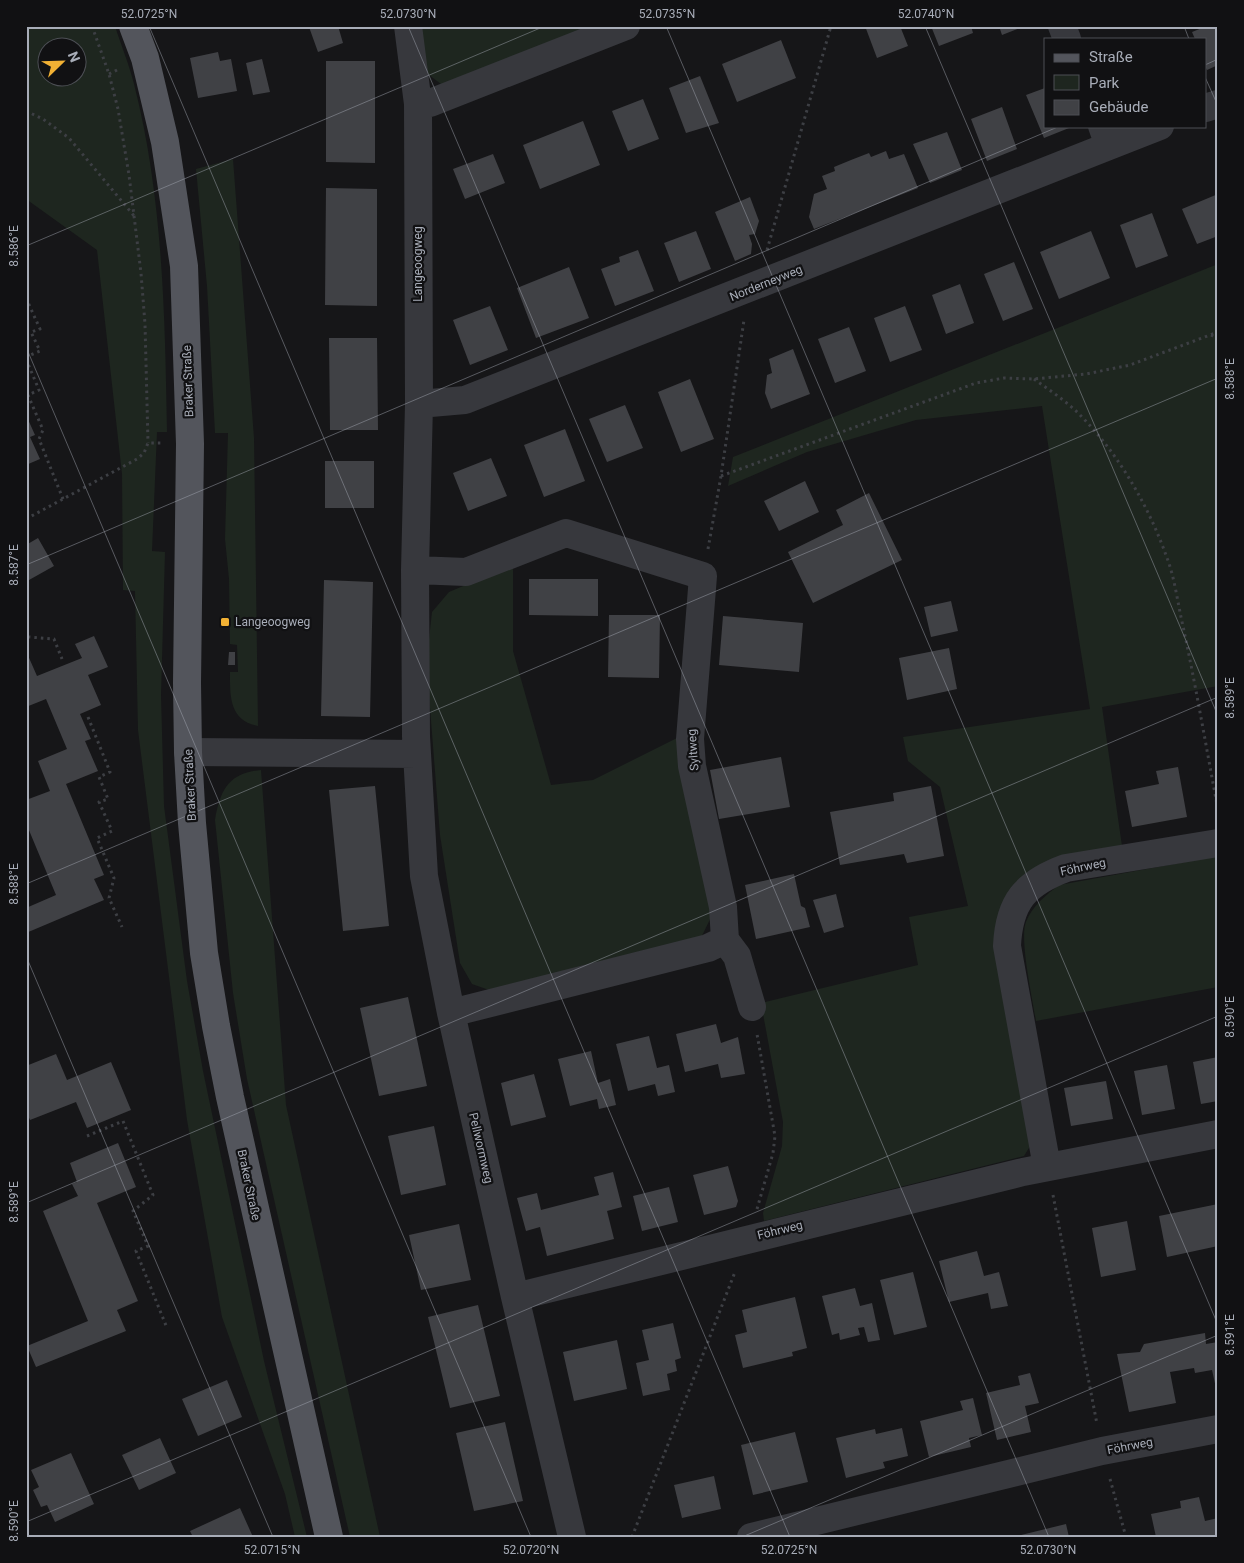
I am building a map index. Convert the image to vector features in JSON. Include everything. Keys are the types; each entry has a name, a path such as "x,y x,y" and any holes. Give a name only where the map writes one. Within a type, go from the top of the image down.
{"main road":[{"name":"Braker Straße","path":"133,26 145,58 165,142 184,266 190,444 187,603 188,752 196,877 204,953 216,1026 259,1232 329,1537"}],"street":[{"name":"Langeoogweg","path":"408,26 418,104 419,404 415,570 416,754"},
{"path":"418,104 430,103 626,26"},
{"path":"1062,26 1067,38"},
{"path":"1206,108 1218,104"},
{"name":"Norderneyweg","path":"419,404 465,400 1106,136 1149,128"},
{"name":"Syltweg","path":"415,570 466,572 566,533 703,576 690,739 692,766 724,907 725,940"},
{"path":"188,752 416,754"},
{"name":"Pellwormweg","path":"416,754 424,876 451,1013 515,1297 572,1537"},
{"name":"Föhrweg","path":"1047,1167 1007,946 1008,928 1014,910 1032,885 1066,868 1218,843"},
{"path":"451,1013 708,948 725,940 737,956 752,1007"},
{"name":"Föhrweg","path":"515,1297 994,1178 1218,1134"},
{"name":"Föhrweg","path":"751,1537 1102,1451 1218,1429"}],"path":[{"path":"26,519 137,459 144,453 148,443 145,324 135,218 118,109 109,74 92,26"},
{"path":"26,111 43,119 69,138 135,218"},
{"path":"26,298 40,329 32,332 40,351 26,358 39,390 28,395 43,430 39,439 63,499"},
{"path":"721,476 976,383 1004,378 1033,379 1086,374 1130,365 1218,332"},
{"path":"1210,335 1218,339"},
{"path":"1033,379 1056,394 1076,412 1107,446 1134,486 1168,559 1186,638 1218,810"},
{"path":"148,443 163,443"},
{"path":"26,630 29,637 54,640 62,659"},
{"path":"88,717 110,772 99,777 108,799 100,802 112,832 97,838 114,878 109,898 122,928"},
{"path":"87,1136 123,1122 153,1195 133,1211 148,1246 136,1251 167,1328"},
{"path":"1047,1167 1102,1451 1126,1537"}],"green space":[{"path":"26,26 115,26 132,77 144,127 157,213 165,345 167,432 157,432 152,551 165,552 161,695 164,806 187,981 203,1071 264,1361 307,1537 295,1537 285,1494 222,1317 187,1120 138,730 135,591 123,590 122,474 97,250 26,199"},
{"path":"416,26 601,26 445,87 429,75 424,66"},
{"path":"233,159 254,438 258,726 248,723 236,713 230,690 230,672 238,672 237,645 230,644 229,579 225,539 228,433 215,433 207,286 196,169"},
{"path":"1218,264 1218,686 1102,707 1122,846 1000,912 1032,1143 1024,1156 764,1221 763,1213 782,1146 783,1122 761,1003 918,965 909,917 968,906 940,787 908,761 903,737 1090,709 1042,406 916,420 807,452 728,486 733,457"},
{"path":"513,565 513,651 551,785 593,780 679,737 713,913 701,938 489,990 472,984 460,963 440,835 429,695 429,639 432,612 449,592"},
{"path":"261,770 286,1105 380,1537 350,1537 247,1079 233,993 215,820 223,792 233,779"},
{"path":"1218,856 1218,987 1036,1021 1025,955 1024,930 1029,916 1044,897 1059,885"}],"building":[{"path":"338,26 343,43 318,52 309,27"},
{"path":"865,26 900,26 908,46 877,58"},
{"path":"931,26 971,26 973,33 939,46"},
{"path":"999,26 1025,26 1002,35"},
{"path":"1207,26 1218,26 1218,65 1207,70 1206,38 1195,38 1192,32"},
{"path":"781,40 796,78 737,102 722,64"},
{"path":"218,52 220,61 231,59 237,91 198,98 190,58"},
{"path":"262,59 270,92 253,95 246,63"},
{"path":"326,61 375,61 375,163 326,162"},
{"path":"700,76 719,123 686,133 669,88"},
{"path":"1044,88 1044,128 1069,128 1044,138 1026,95"},
{"path":"643,99 659,139 628,151 612,111"},
{"path":"1002,107 1017,149 987,161 971,119"},
{"path":"583,121 600,165 540,189 523,145"},
{"path":"947,132 962,170 930,183 913,144"},
{"path":"886,151 889,159 904,154 918,188 814,229 809,217 814,194 827,189 822,176 835,171 834,167 851,160 869,153 871,157"},
{"path":"493,154 505,183 465,199 453,169"},
{"path":"326,188 377,189 377,306 325,305"},
{"path":"1218,194 1218,236 1197,244 1182,209"},
{"path":"750,197 759,221 755,234 749,235 752,244 751,254 735,261 715,212"},
{"path":"1152,213 1168,256 1136,268 1120,225"},
{"path":"696,231 711,269 679,282 664,243"},
{"path":"1091,231 1110,278 1059,299 1040,252"},
{"path":"638,250 654,291 615,306 601,269 620,262 619,257"},
{"path":"1014,262 1033,309 1003,321 984,274"},
{"path":"569,267 589,318 536,338 517,288"},
{"path":"960,284 974,323 946,334 932,295"},
{"path":"490,306 508,350 470,365 453,320"},
{"path":"905,306 922,350 890,362 874,318"},
{"path":"849,327 866,371 835,383 818,339"},
{"path":"329,338 377,338 378,430 330,430"},
{"path":"793,349 810,394 771,409 765,393 767,375 772,373 769,359"},
{"path":"690,379 714,439 681,452 658,392"},
{"path":"625,405 643,448 607,462 589,419"},
{"path":"26,415 35,435 30,437 40,459 26,465"},
{"path":"565,429 585,481 544,497 524,445"},
{"path":"491,458 507,496 468,511 453,473"},
{"path":"325,461 374,461 374,508 325,508"},
{"path":"805,481 819,512 779,531 764,501"},
{"path":"869,493 902,560 813,603 788,552 843,525 836,510"},
{"path":"38,538 54,566 29,580 26,575 26,545"},
{"path":"529,579 598,579 598,616 529,615"},
{"path":"324,580 373,582 370,717 321,716"},
{"path":"951,601 958,631 931,637 924,607"},
{"path":"609,615 660,615 659,678 608,677"},
{"path":"723,616 803,623 799,672 719,665"},
{"path":"94,636 108,667 88,675 101,705 80,714 91,739 85,741 98,771 66,784 104,875 94,879 104,900 26,933 26,908 56,895 26,823 26,800 50,791 38,761 67,749 46,699 26,707 26,651 37,676 82,658 75,644"},
{"path":"949,648 957,689 907,700 899,658"},
{"path":"229,652 235,652 235,665 228,665"},
{"path":"781,757 790,807 719,819 710,770"},
{"path":"1178,767 1187,817 1132,827 1125,791 1159,784 1156,771"},
{"path":"375,786 389,926 343,931 329,790"},
{"path":"931,786 944,856 907,863 904,854 840,865 830,812 894,801 893,793"},
{"path":"794,874 801,906 805,908 810,927 756,939 745,885"},
{"path":"836,894 844,927 824,933 813,900"},
{"path":"408,997 427,1086 379,1096 360,1008"},
{"path":"716,1024 721,1043 738,1037 745,1074 721,1078 718,1064 685,1072 676,1034"},
{"path":"649,1036 657,1068 669,1065 675,1092 658,1096 655,1084 628,1091 616,1044"},
{"path":"591,1051 598,1083 610,1079 616,1105 599,1109 597,1099 570,1106 558,1059"},
{"path":"56,1054 67,1080 111,1062 131,1110 87,1128 76,1102 30,1120 26,1111 26,1066"},
{"path":"1218,1057 1218,1101 1201,1104 1193,1062"},
{"path":"1167,1065 1175,1109 1142,1115 1134,1071"},
{"path":"534,1074 546,1117 511,1126 501,1083"},
{"path":"1106,1081 1113,1119 1071,1126 1064,1088"},
{"path":"434,1126 446,1185 401,1195 388,1136"},
{"path":"118,1143 136,1187 97,1203 138,1301 117,1310 126,1331 36,1367 27,1346 88,1321 43,1211 78,1196 72,1184 77,1182 70,1163"},
{"path":"728,1166 738,1201 736,1207 704,1215 693,1175"},
{"path":"613,1172 622,1207 607,1211 614,1239 547,1256 540,1227 526,1231 517,1198 537,1193 541,1210 599,1195 594,1177"},
{"path":"669,1187 678,1222 642,1231 633,1196"},
{"path":"1218,1204 1218,1246 1167,1257 1159,1216"},
{"path":"1127,1221 1136,1270 1101,1277 1092,1228"},
{"path":"459,1224 471,1280 421,1290 409,1235"},
{"path":"977,1251 984,1276 999,1272 1008,1306 991,1309 988,1293 949,1302 939,1261"},
{"path":"913,1272 927,1327 894,1335 880,1280"},
{"path":"855,1288 860,1306 872,1303 880,1340 868,1342 864,1327 858,1328 860,1335 840,1340 839,1333 832,1335 822,1296"},
{"path":"795,1297 807,1348 792,1352 793,1356 743,1368 735,1335 747,1332 742,1310"},
{"path":"478,1305 500,1396 450,1408 428,1317"},
{"path":"673,1323 681,1358 675,1360 677,1371 667,1374 670,1390 643,1396 636,1363 649,1360 642,1330"},
{"path":"1205,1333 1206,1344 1218,1342 1218,1397 1212,1370 1195,1373 1194,1368 1170,1372 1176,1403 1129,1412 1117,1354 1140,1352 1144,1344"},
{"path":"617,1340 627,1389 574,1401 563,1352"},
{"path":"1030,1373 1039,1403 1025,1406 1031,1432 997,1440 986,1393 1020,1385 1018,1376"},
{"path":"227,1380 242,1417 198,1436 182,1399"},
{"path":"973,1398 982,1435 969,1438 971,1447 929,1457 920,1421 963,1410 960,1401"},
{"path":"505,1422 523,1501 474,1511 456,1433"},
{"path":"902,1428 908,1456 883,1462 885,1468 846,1478 836,1438 875,1429 876,1434"},
{"path":"795,1432 808,1482 753,1495 741,1445"},
{"path":"160,1438 176,1473 139,1490 122,1455"},
{"path":"71,1453 94,1504 55,1522 47,1505 41,1507 33,1490 39,1487 31,1470"},
{"path":"714,1476 721,1509 682,1518 674,1485"},
{"path":"1199,1497 1205,1521 1218,1518 1218,1537 1156,1537 1151,1514 1181,1508 1180,1501"},
{"path":"240,1508 253,1537 193,1537 190,1531"},
{"path":"1066,1524 1069,1537 1017,1537 1017,1536"}],"place":[{"name":"Langeoogweg","path":"225,622"}]}
